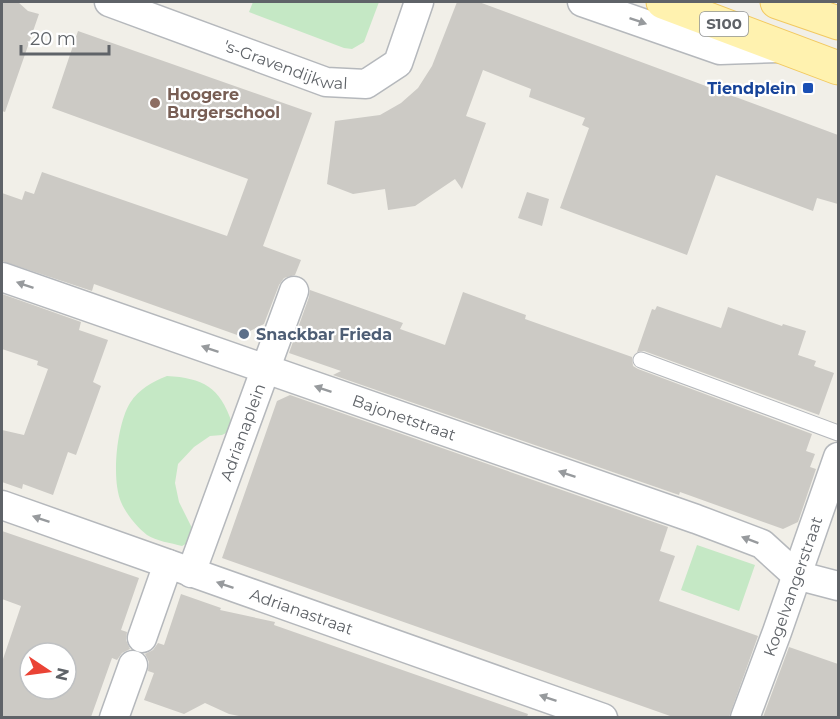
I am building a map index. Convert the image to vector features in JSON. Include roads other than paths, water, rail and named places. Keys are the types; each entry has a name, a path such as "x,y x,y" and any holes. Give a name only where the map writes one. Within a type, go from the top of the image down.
{"main road":[{"name":"S100","path":"663,2 838,68"},
{"path":"777,2 838,23"}],"street":[{"name":"'s-Gravendijkwal","path":"109,2 326,82 366,84 398,63 419,2"},
{"path":"582,2 720,50 786,47"},
{"name":"Bajonetstraat","path":"2,277 762,544 796,575"},
{"name":"Adrianaplein","path":"142,638 179,569 265,368 294,291"},
{"name":"Kogelvangerstraat","path":"745,717 838,457"},
{"name":"Adrianastraat","path":"2,505 603,717"},
{"path":"796,575 838,586"},
{"path":"114,717 133,665"}],"lane":[{"path":"641,360 838,434"}],"place":[{"name":"Tiendplein","path":"808,88"},
{"name":"Hoogere Burgerschool","path":"155,103"},
{"name":"Snackbar Frieda","path":"244,334"}]}
